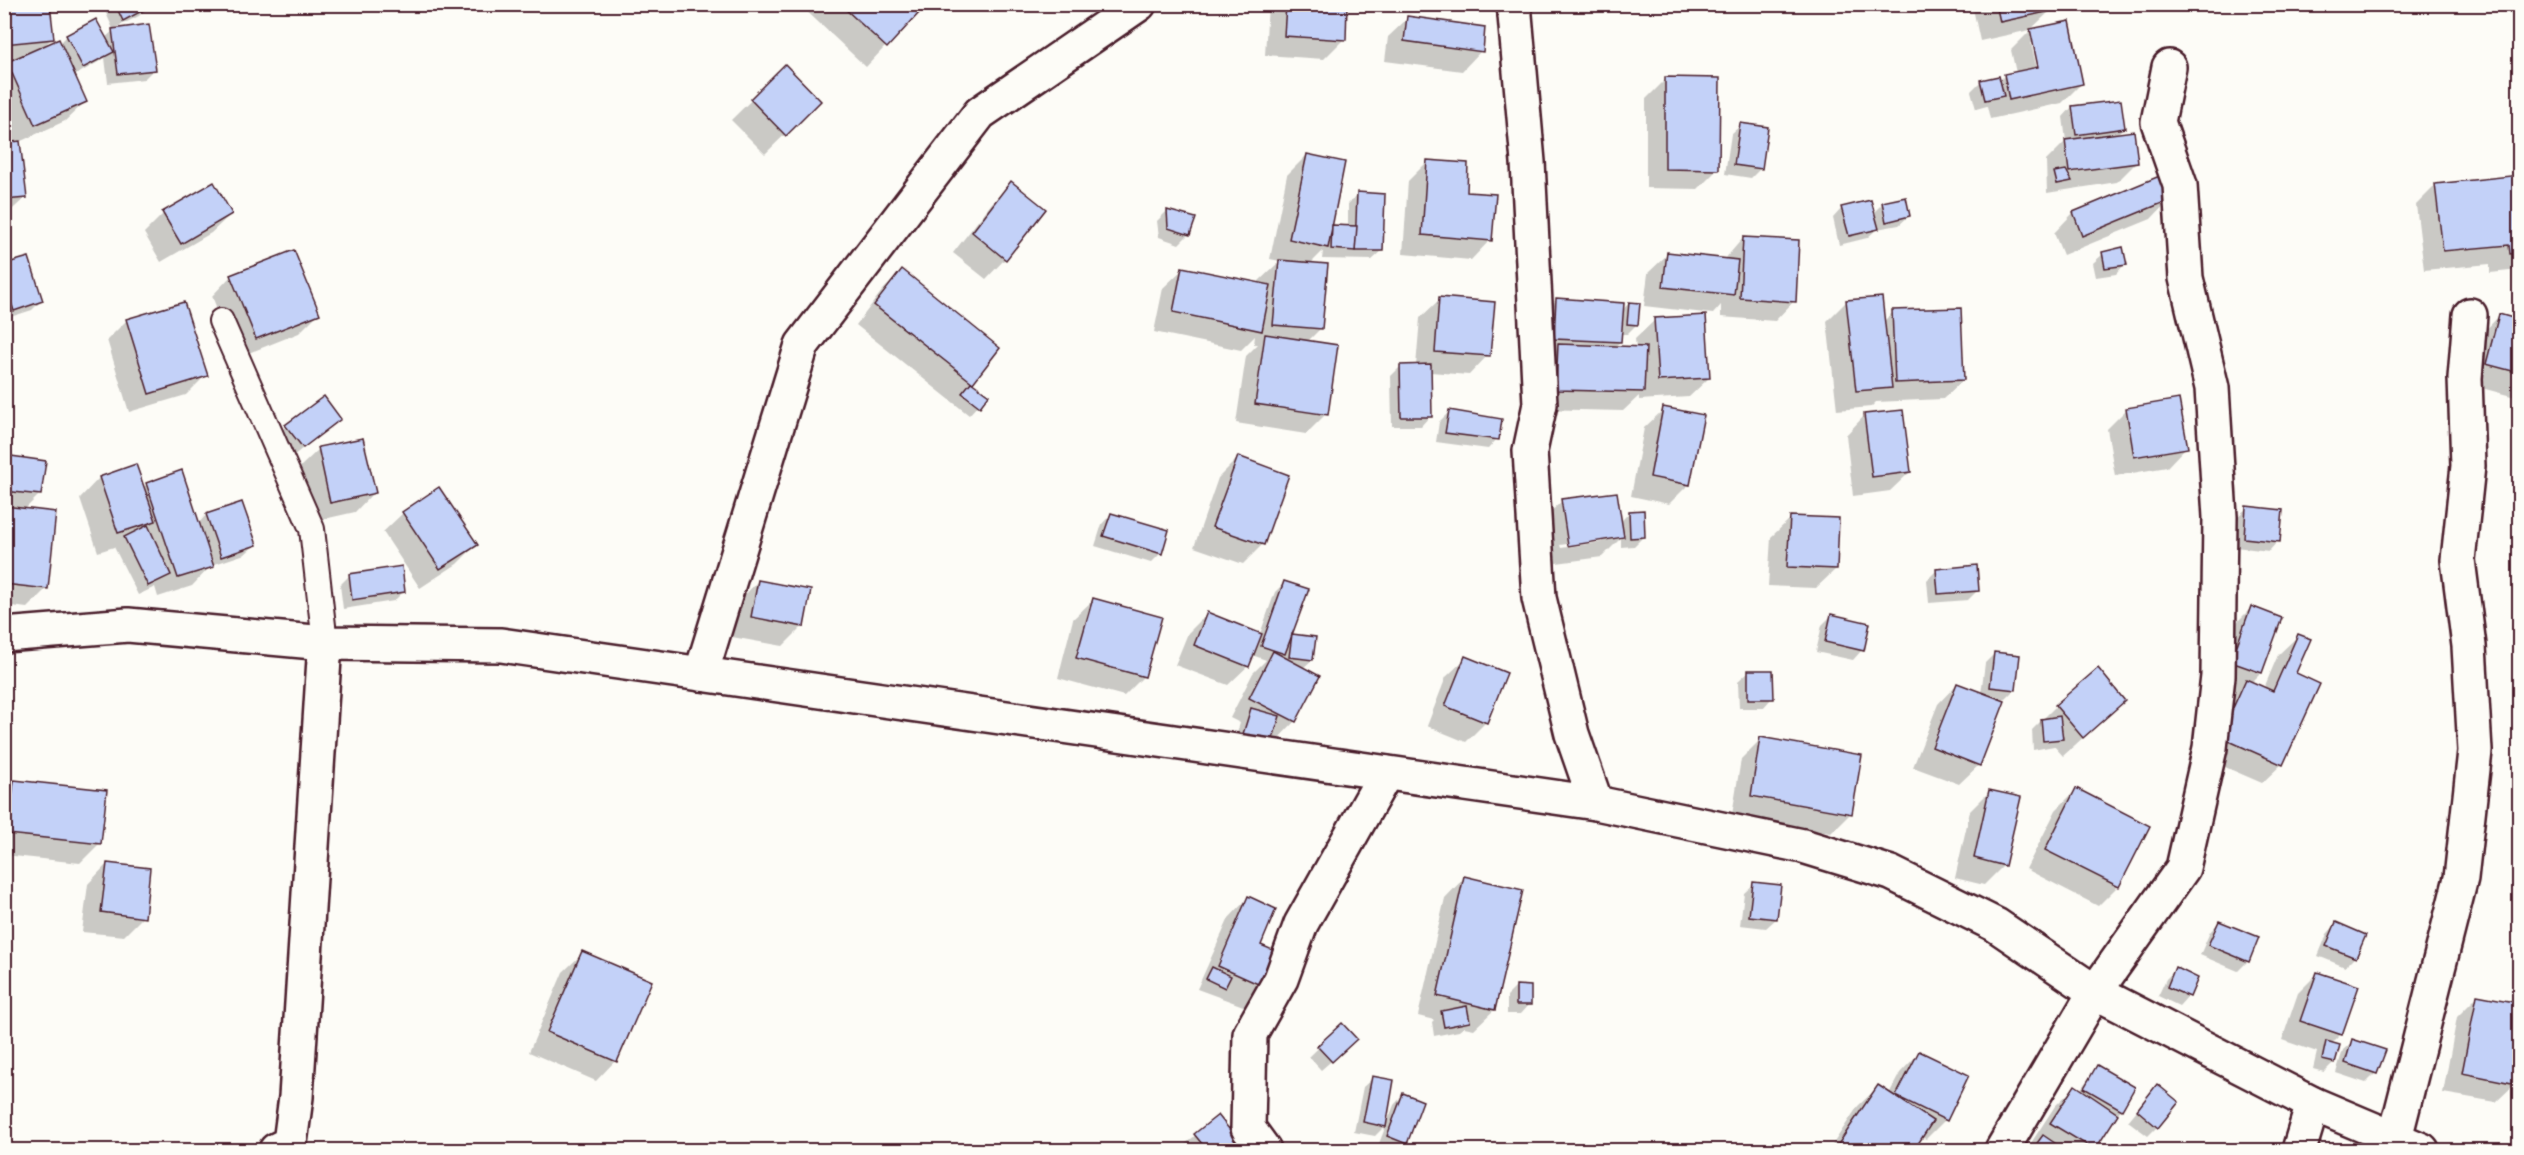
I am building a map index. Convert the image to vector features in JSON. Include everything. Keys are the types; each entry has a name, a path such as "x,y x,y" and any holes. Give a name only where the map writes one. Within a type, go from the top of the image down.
{"street":[{"path":"701,674 802,345 980,113 1139,4"},
{"path":"1514,4 1528,162 1540,404 1530,451 1539,598 1572,734 1596,803"},
{"path":"2002,1150 2095,992 2183,868 2210,748 2218,676 2220,517 2212,388 2186,278 2180,185 2158,122 2169,67"},
{"path":"4,635 128,625 325,643 501,645 1596,803 1803,846 1891,873 1996,925 2095,992 2313,1104 2409,1144 2462,878 2475,751 2469,646 2458,561 2468,466 2465,378 2470,315"},
{"path":"285,1148 296,1097 325,643"},
{"path":"1264,1150 1248,1128 1250,1034 1281,979 1301,924 1386,773"},
{"path":"2299,1150 2313,1104"}],"lane":[{"path":"220,321 312,529 325,643"}],"building":[{"path":"50,4 54,39 4,44 4,7"},
{"path":"115,4 150,4 151,6 123,21"},
{"path":"840,4 910,4 919,13 887,48"},
{"path":"1286,4 1347,4 1346,40 1284,36"},
{"path":"1996,4 2050,4 2051,11 2000,22"},
{"path":"1407,16 1485,27 1483,52 1404,41"},
{"path":"96,19 114,52 83,68 66,35"},
{"path":"2070,21 2083,84 2009,100 2004,74 2038,67 2030,29"},
{"path":"149,24 156,70 118,74 112,29"},
{"path":"59,39 87,102 35,125 7,62"},
{"path":"785,64 821,101 786,136 750,99"},
{"path":"1999,76 2004,96 1985,100 1980,80"},
{"path":"1665,77 1720,78 1719,170 1665,169"},
{"path":"2121,100 2125,128 2076,135 2072,106"},
{"path":"1740,123 1768,127 1762,169 1734,165"},
{"path":"2134,131 2138,163 2069,172 2065,140"},
{"path":"20,141 27,198 4,200 4,143"},
{"path":"1307,154 1345,162 1328,248 1289,239"},
{"path":"1427,160 1468,163 1467,192 1496,194 1492,241 1422,235"},
{"path":"2066,170 2072,181 2057,184 2054,172"},
{"path":"2162,175 2172,199 2082,236 2073,212"},
{"path":"2520,175 2520,253 2510,254 2509,245 2443,251 2435,184"},
{"path":"1011,181 1046,209 1006,260 972,232"},
{"path":"214,182 232,214 181,244 162,212"},
{"path":"1357,192 1385,194 1383,251 1355,251"},
{"path":"1906,197 1910,216 1886,222 1882,202"},
{"path":"1871,200 1879,229 1849,236 1841,207"},
{"path":"1167,210 1196,218 1190,235 1168,228"},
{"path":"1332,225 1357,226 1355,251 1331,249"},
{"path":"1743,237 1799,240 1796,302 1740,298"},
{"path":"2123,247 2127,265 2105,268 2102,252"},
{"path":"294,250 320,314 256,339 230,275"},
{"path":"1667,252 1738,260 1734,295 1663,287"},
{"path":"29,257 43,301 14,311 4,282 4,264"},
{"path":"1279,260 1328,264 1322,329 1273,325"},
{"path":"1182,267 1271,285 1262,331 1173,312"},
{"path":"902,269 1000,348 973,383 874,305"},
{"path":"1439,297 1495,302 1490,356 1435,352"},
{"path":"1882,297 1892,388 1856,391 1846,300"},
{"path":"1556,298 1624,303 1621,342 1554,339"},
{"path":"184,302 208,376 149,394 126,319"},
{"path":"1629,302 1640,303 1638,325 1627,324"},
{"path":"1961,308 1964,380 1895,383 1892,310"},
{"path":"2499,314 2520,320 2520,373 2486,364"},
{"path":"1706,315 1710,378 1658,381 1654,318"},
{"path":"1265,334 1338,345 1328,415 1255,404"},
{"path":"1558,344 1646,347 1644,392 1556,390"},
{"path":"1431,364 1432,417 1401,417 1400,365"},
{"path":"971,382 989,395 980,407 962,393"},
{"path":"324,396 341,419 303,448 285,425"},
{"path":"2179,399 2188,448 2134,457 2126,408"},
{"path":"1663,407 1704,415 1690,485 1650,477"},
{"path":"1449,410 1502,419 1499,440 1445,433"},
{"path":"1903,410 1911,472 1872,477 1864,414"},
{"path":"363,438 376,493 330,503 318,447"},
{"path":"4,455 46,461 41,495 4,491"},
{"path":"1238,456 1289,475 1264,545 1212,527"},
{"path":"136,464 156,521 118,533 99,477"},
{"path":"182,470 214,567 178,578 146,483"},
{"path":"439,487 478,545 440,569 402,512"},
{"path":"1617,492 1624,537 1568,546 1561,499"},
{"path":"242,502 257,545 221,557 206,514"},
{"path":"4,506 56,512 48,589 4,584"},
{"path":"2246,506 2283,510 2280,542 2244,538"},
{"path":"1644,510 1645,537 1630,538 1629,511"},
{"path":"1111,513 1169,530 1162,554 1103,536"},
{"path":"1790,516 1839,518 1837,569 1787,567"},
{"path":"148,525 171,575 148,586 124,537"},
{"path":"1977,565 1979,591 1938,594 1936,569"},
{"path":"402,566 405,592 352,600 349,574"},
{"path":"758,580 811,590 804,627 751,617"},
{"path":"1284,581 1309,589 1285,654 1261,646"},
{"path":"1093,598 1162,617 1145,677 1076,658"},
{"path":"2251,606 2282,618 2262,673 2231,662"},
{"path":"1207,612 1262,634 1249,667 1194,645"},
{"path":"1831,614 1870,623 1864,651 1825,642"},
{"path":"1292,634 1316,637 1313,660 1289,657"},
{"path":"2298,634 2311,639 2296,673 2320,684 2283,765 2220,737 2246,679 2273,691"},
{"path":"1273,651 1320,676 1296,722 1249,698"},
{"path":"1994,652 2020,655 2016,690 1990,687"},
{"path":"1465,656 1507,673 1487,723 1445,706"},
{"path":"2098,668 2125,701 2083,738 2055,705"},
{"path":"1748,670 1773,670 1774,699 1748,699"},
{"path":"1957,683 2005,701 1980,766 1932,747"},
{"path":"1251,708 1280,716 1272,742 1243,734"},
{"path":"2060,716 2063,739 2043,741 2041,719"},
{"path":"1760,737 1862,755 1852,814 1751,796"},
{"path":"14,780 107,790 101,844 8,834"},
{"path":"2076,788 2150,826 2119,887 2045,850"},
{"path":"1989,790 2021,797 2005,866 1974,858"},
{"path":"107,863 150,868 145,918 101,912"},
{"path":"1464,876 1523,890 1495,1010 1437,996"},
{"path":"1753,882 1781,885 1777,919 1749,916"},
{"path":"1248,896 1276,909 1261,945 1282,954 1267,988 1218,966"},
{"path":"2219,921 2259,937 2249,962 2208,945"},
{"path":"2336,922 2366,935 2356,958 2326,946"},
{"path":"582,951 652,981 617,1062 547,1032"},
{"path":"1212,967 1231,976 1225,988 1206,979"},
{"path":"2175,967 2198,978 2190,997 2167,987"},
{"path":"2317,972 2359,986 2342,1035 2300,1021"},
{"path":"1516,985 1531,986 1531,1005 1516,1005"},
{"path":"2477,995 2520,1003 2517,1084 2462,1073"},
{"path":"1467,1006 1470,1022 1444,1027 1441,1011"},
{"path":"1342,1023 1357,1039 1332,1062 1317,1046"},
{"path":"2352,1039 2386,1050 2377,1074 2345,1063"},
{"path":"2326,1041 2340,1045 2335,1063 2322,1060"},
{"path":"1919,1051 1969,1075 1947,1121 1896,1096"},
{"path":"2097,1065 2135,1087 2122,1110 2084,1088"},
{"path":"1372,1076 1394,1080 1386,1127 1363,1122"},
{"path":"2157,1084 2179,1102 2158,1128 2137,1110"},
{"path":"1878,1085 1933,1121 1914,1150 1843,1150 1837,1146"},
{"path":"2075,1085 2118,1114 2095,1150 2050,1123"},
{"path":"1403,1093 1423,1101 1407,1144 1387,1136"},
{"path":"1218,1115 1241,1144 1233,1150 1207,1150 1194,1134"},
{"path":"2043,1135 2065,1150 2032,1150"},
{"path":"2114,1143 2125,1148 2124,1150 2110,1150"}]}
